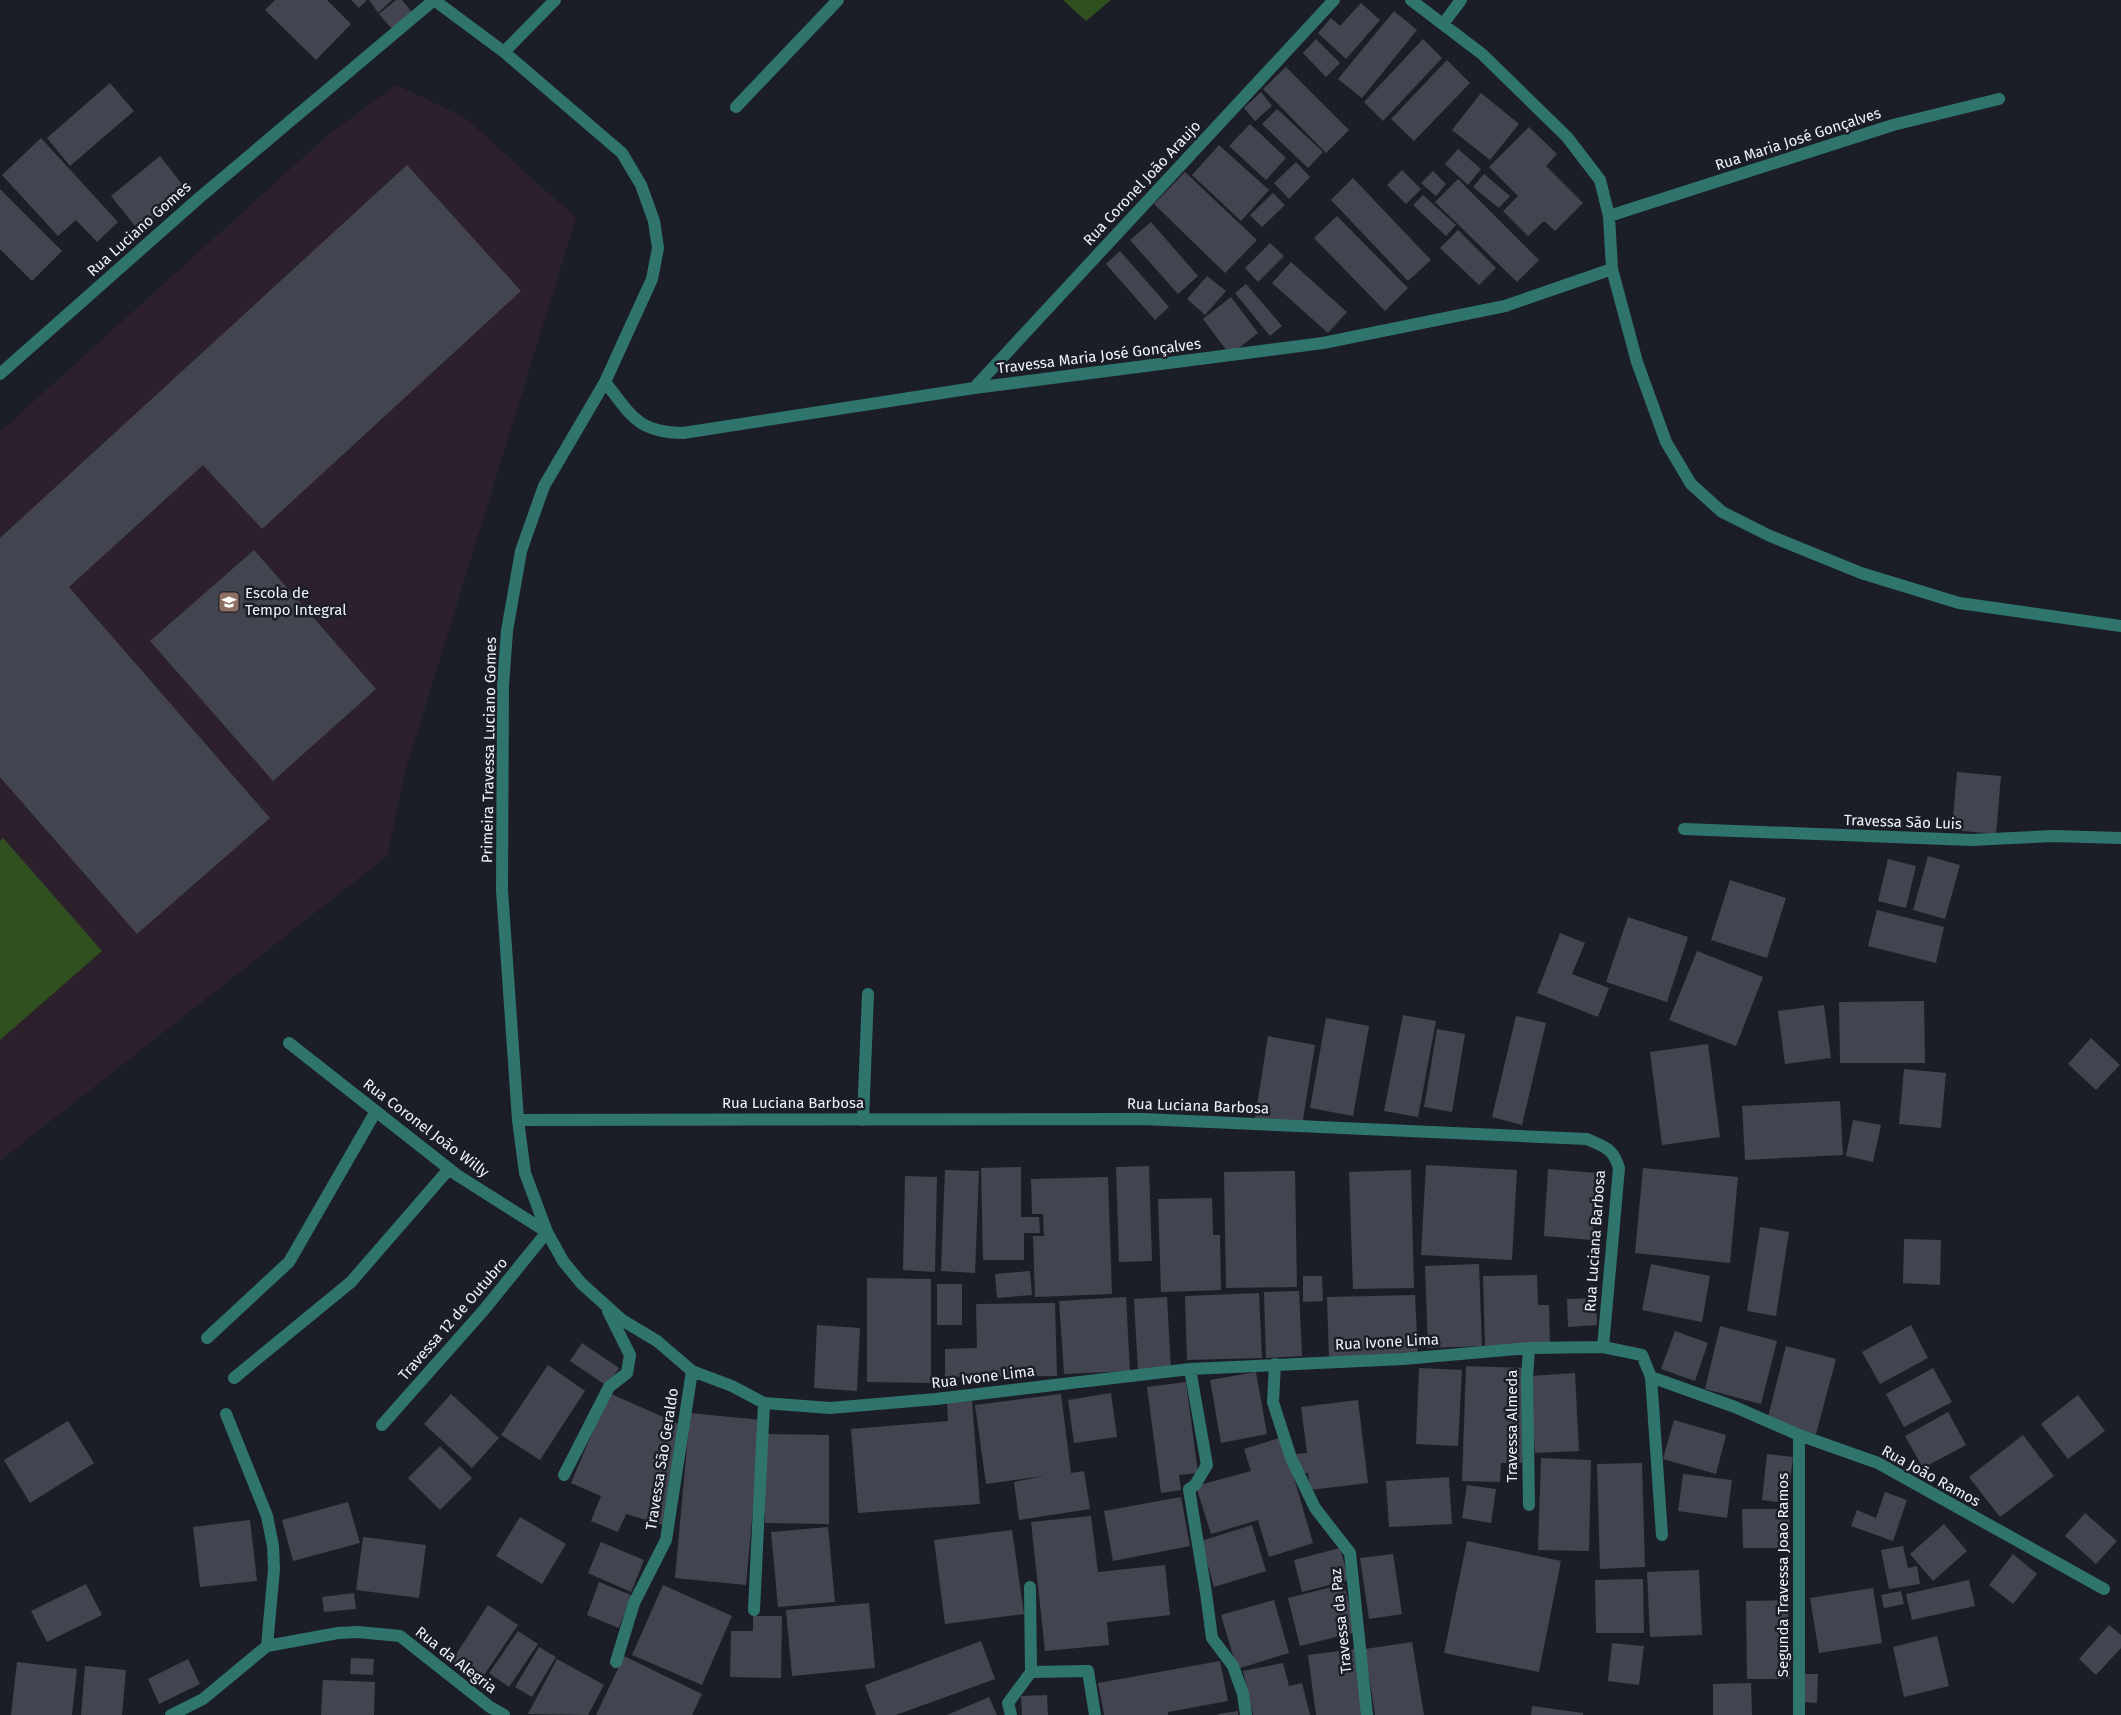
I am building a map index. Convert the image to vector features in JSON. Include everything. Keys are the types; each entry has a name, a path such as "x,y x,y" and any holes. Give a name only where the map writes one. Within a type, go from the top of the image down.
{"street":[{"name":"Primeira Travessa Luciano Gomes","path":"434,0 504,52 622,153 641,185 654,221 658,248 652,279 605,382 544,486 521,551 507,631 504,685 502,890 518,1120"},
{"name":"Rua Luciano Gomes","path":"0,374 199,198 434,0"},
{"path":"504,52 555,0"},
{"path":"736,107 838,0"},
{"name":"Rua Coronel João Araujo","path":"974,388 1334,0"},
{"path":"1411,0 1482,54 1567,137 1600,180 1609,216 1612,269 1637,362 1666,442 1691,484 1722,512 1770,536 1861,573 1959,602 2121,626"},
{"path":"1443,24 1460,0"},
{"name":"Rua Maria José Gonçalves","path":"1609,216 1893,125 1999,99"},
{"name":"Travessa Maria José Gonçalves","path":"605,382 632,416 646,427 662,433 676,433 974,388 1322,343 1505,306 1612,269"},
{"name":"Travessa São Luis","path":"1684,829 1971,840 2053,836 2121,838"},
{"path":"863,1120 868,994"},
{"name":"Rua Coronel João Willy","path":"289,1043 449,1169 547,1232"},
{"path":"207,1338 289,1262 376,1111"},
{"name":"Rua Luciana Barbosa","path":"518,1120 1143,1119 1587,1139 1606,1148 1616,1156 1619,1168 1603,1347"},
{"name":"Rua Ivone Lima","path":"518,1120 525,1173 547,1232 563,1261 581,1284 602,1300 622,1320 657,1341 692,1371 732,1386 764,1403 830,1408 882,1404 1190,1369 1403,1359 1529,1348 1603,1347"},
{"path":"234,1378 351,1282 449,1169"},
{"name":"Travessa 12 de Outubro","path":"382,1425 483,1311 547,1232"},
{"path":"564,1475 609,1387 627,1373 630,1355 602,1300"},
{"path":"1603,1347 1642,1355 1651,1377 1662,1535"},
{"name":"Travessa Almeda","path":"1529,1348 1527,1378 1529,1505"},
{"name":"Travessa da Paz","path":"1275,1364 1273,1402 1290,1458 1315,1508 1350,1553 1367,1715"},
{"path":"1190,1369 1207,1465 1195,1485 1189,1489 1212,1638 1233,1666 1243,1694 1246,1715"},
{"name":"Travessa São Geraldo","path":"616,1662 634,1603 666,1540 692,1371"},
{"name":"Rua João Ramos","path":"1651,1377 1735,1407 1799,1435 1878,1463 2104,1589"},
{"path":"754,1610 764,1403"},
{"path":"226,1414 267,1516 273,1546 274,1569 266,1646"},
{"name":"Segunda Travessa Joao Ramos","path":"1798,1715 1799,1435"},
{"path":"1011,1715 1008,1703 1031,1672 1030,1587"},
{"name":"Rua da Alegria","path":"172,1715 203,1699 266,1646 338,1633 358,1632 400,1636 490,1707 504,1715"},
{"path":"1031,1672 1088,1671 1095,1715"}],"shaded area":[{"name":"Escola de Tempo Integral","path":"396,85 464,117 576,218 405,772 387,856 0,1161 0,432 328,135"}],"green space":[{"path":"1063,0 1111,0 1086,21"},
{"path":"3,838 102,951 0,1040 0,841"}],"building":[{"path":"275,0 327,0 351,24 316,60 265,10"},
{"path":"351,0 367,0 359,8"},
{"path":"369,0 392,0 378,13"},
{"path":"396,0 402,0 412,12 392,29 379,14"},
{"path":"1361,3 1380,20 1346,59 1318,33 1331,18 1340,26"},
{"path":"1394,11 1417,30 1362,98 1338,79"},
{"path":"1316,39 1340,63 1326,77 1303,53"},
{"path":"1423,39 1442,58 1383,121 1364,102"},
{"path":"1447,60 1470,83 1414,141 1391,119"},
{"path":"1286,67 1349,130 1326,153 1263,89"},
{"path":"110,83 134,111 70,166 47,138"},
{"path":"1261,92 1272,106 1255,121 1244,108"},
{"path":"1481,93 1519,124 1490,160 1452,130"},
{"path":"1277,109 1323,152 1308,168 1262,124"},
{"path":"1250,124 1286,158 1266,180 1229,146"},
{"path":"1529,127 1557,154 1546,166 1583,203 1555,231 1544,221 1528,236 1503,211 1518,196 1489,167"},
{"path":"41,138 118,222 97,242 76,220 58,236 2,175"},
{"path":"1219,145 1269,190 1241,221 1192,175"},
{"path":"1458,149 1481,169 1468,185 1445,164"},
{"path":"160,156 188,192 139,231 111,196"},
{"path":"1296,162 1310,177 1289,199 1274,183"},
{"path":"407,165 521,291 262,529 203,465 69,587 270,818 137,934 0,777 0,538"},
{"path":"1402,170 1421,189 1406,204 1387,185"},
{"path":"1433,171 1446,184 1436,196 1421,183"},
{"path":"1185,172 1257,240 1225,273 1154,204"},
{"path":"1484,174 1510,196 1499,208 1473,187"},
{"path":"1353,178 1431,260 1408,281 1331,200"},
{"path":"1458,179 1539,260 1517,282 1435,202"},
{"path":"0,189 62,251 32,281 0,249"},
{"path":"1273,193 1285,205 1262,227 1250,215"},
{"path":"1423,195 1456,225 1446,236 1413,205"},
{"path":"1337,216 1408,288 1385,311 1314,238"},
{"path":"1151,222 1198,276 1178,294 1130,240"},
{"path":"1458,230 1496,268 1479,285 1440,248"},
{"path":"1270,243 1284,256 1258,282 1245,268"},
{"path":"1120,251 1169,307 1155,320 1106,264"},
{"path":"1291,262 1347,312 1328,333 1272,283"},
{"path":"1207,276 1226,291 1205,315 1187,299"},
{"path":"1246,284 1282,326 1270,336 1235,293"},
{"path":"1231,297 1258,333 1230,355 1203,319"},
{"path":"254,550 376,689 273,781 150,641"},
{"path":"1957,772 2001,776 1996,834 1952,830"},
{"path":"1928,856 1960,865 1945,919 1913,910"},
{"path":"1888,859 1916,866 1906,908 1878,901"},
{"path":"1730,880 1786,898 1767,958 1711,940"},
{"path":"1877,910 1944,927 1936,963 1868,946"},
{"path":"1628,917 1688,937 1667,1002 1606,982"},
{"path":"1560,933 1585,943 1572,974 1609,988 1598,1017 1537,993"},
{"path":"1697,951 1763,977 1736,1046 1669,1020"},
{"path":"1924,1001 1925,1063 1840,1063 1839,1002"},
{"path":"1824,1005 1831,1058 1785,1064 1778,1011"},
{"path":"1403,1015 1436,1021 1418,1117 1384,1111"},
{"path":"1516,1016 1546,1023 1522,1125 1492,1117"},
{"path":"1326,1018 1369,1026 1353,1116 1310,1108"},
{"path":"1437,1029 1465,1034 1452,1112 1424,1107"},
{"path":"1268,1036 1315,1045 1302,1126 1255,1118"},
{"path":"2091,1038 2120,1065 2096,1090 2068,1064"},
{"path":"1708,1044 1720,1137 1662,1145 1650,1052"},
{"path":"1904,1069 1946,1073 1941,1128 1899,1124"},
{"path":"1840,1101 1843,1155 1745,1160 1742,1106"},
{"path":"1853,1120 1881,1125 1873,1162 1846,1156"},
{"path":"1426,1165 1517,1170 1512,1260 1421,1255"},
{"path":"1149,1166 1152,1261 1119,1262 1116,1167"},
{"path":"1021,1167 1021,1217 1039,1217 1040,1233 1024,1233 1024,1260 983,1260 981,1168"},
{"path":"1643,1168 1738,1177 1730,1263 1635,1253"},
{"path":"1548,1169 1597,1173 1592,1240 1544,1236"},
{"path":"945,1170 979,1171 975,1273 941,1271"},
{"path":"1411,1170 1414,1288 1353,1289 1349,1172"},
{"path":"1295,1171 1297,1287 1226,1288 1224,1172"},
{"path":"905,1176 937,1177 935,1272 903,1270"},
{"path":"1108,1177 1112,1294 1035,1297 1033,1236 1044,1236 1043,1214 1032,1214 1031,1179"},
{"path":"1212,1198 1213,1235 1220,1235 1221,1290 1161,1292 1158,1199"},
{"path":"1760,1227 1789,1232 1776,1316 1747,1311"},
{"path":"1904,1239 1941,1240 1940,1285 1903,1283"},
{"path":"1479,1264 1482,1346 1428,1348 1425,1266"},
{"path":"1651,1264 1710,1276 1702,1322 1642,1310"},
{"path":"1030,1271 1032,1295 997,1298 995,1274"},
{"path":"1537,1275 1538,1305 1549,1305 1550,1345 1485,1346 1483,1276"},
{"path":"1303,1276 1322,1276 1323,1301 1303,1302"},
{"path":"867,1278 931,1279 931,1383 867,1382"},
{"path":"937,1284 962,1284 962,1325 937,1325"},
{"path":"1299,1291 1302,1356 1266,1358 1264,1292"},
{"path":"1259,1293 1262,1358 1187,1360 1185,1296"},
{"path":"1415,1295 1418,1354 1329,1358 1327,1297"},
{"path":"1126,1297 1130,1371 1064,1374 1059,1301"},
{"path":"1167,1297 1171,1369 1138,1371 1134,1299"},
{"path":"1596,1298 1597,1325 1568,1327 1567,1299"},
{"path":"1055,1303 1057,1376 945,1377 945,1349 977,1348 976,1304"},
{"path":"817,1325 860,1328 857,1391 814,1388"},
{"path":"1911,1325 1928,1358 1880,1384 1862,1352"},
{"path":"1720,1326 1777,1341 1761,1404 1705,1389"},
{"path":"1675,1331 1708,1343 1695,1381 1661,1369"},
{"path":"582,1343 619,1368 607,1386 570,1361"},
{"path":"1786,1346 1836,1359 1816,1434 1767,1421"},
{"path":"548,1365 585,1391 540,1460 501,1435"},
{"path":"1466,1366 1525,1368 1522,1463 1501,1463 1500,1482 1462,1481"},
{"path":"1419,1368 1462,1370 1458,1446 1416,1444"},
{"path":"1933,1368 1952,1402 1904,1427 1886,1394"},
{"path":"1256,1372 1267,1434 1221,1443 1210,1380"},
{"path":"1575,1373 1579,1451 1535,1453 1530,1376"},
{"path":"1186,1382 1198,1473 1179,1475 1181,1490 1161,1493 1147,1387"},
{"path":"609,1393 681,1425 663,1525 626,1514 618,1532 591,1521 601,1496 571,1483"},
{"path":"1111,1393 1117,1437 1074,1443 1068,1400"},
{"path":"451,1394 499,1438 472,1468 424,1424"},
{"path":"1061,1394 1071,1473 1084,1471 1090,1509 1019,1520 1014,1482 1044,1476 986,1484 975,1405"},
{"path":"2078,1395 2105,1431 2068,1459 2041,1424"},
{"path":"1358,1400 1368,1483 1310,1490 1308,1473 1299,1474 1296,1454 1307,1453 1301,1407"},
{"path":"972,1401 980,1504 858,1513 851,1429 948,1421 947,1403"},
{"path":"1948,1412 1966,1445 1923,1468 1905,1436"},
{"path":"690,1413 761,1420 746,1585 675,1578"},
{"path":"1674,1420 1726,1435 1716,1474 1663,1459"},
{"path":"68,1421 94,1463 30,1503 4,1460"},
{"path":"765,1434 829,1435 829,1524 765,1523"},
{"path":"2023,1435 2054,1476 2000,1517 1969,1477"},
{"path":"1282,1437 1313,1543 1269,1557 1258,1520 1211,1534 1196,1486 1251,1471 1244,1449"},
{"path":"440,1446 472,1478 440,1510 408,1478"},
{"path":"1767,1454 1793,1457 1787,1503 1762,1500"},
{"path":"1541,1458 1591,1460 1589,1551 1538,1550"},
{"path":"1642,1463 1645,1567 1600,1569 1597,1464"},
{"path":"1683,1474 1732,1480 1727,1518 1678,1511"},
{"path":"1449,1477 1452,1524 1389,1527 1386,1481"},
{"path":"1467,1485 1496,1489 1491,1523 1462,1518"},
{"path":"1885,1492 1907,1500 1893,1541 1851,1526 1857,1510 1876,1518"},
{"path":"1181,1497 1190,1546 1113,1561 1104,1511"},
{"path":"348,1502 360,1543 293,1561 282,1520"},
{"path":"1742,1509 1789,1509 1790,1548 1743,1548"},
{"path":"2085,1513 2117,1541 2096,1564 2065,1536"},
{"path":"1091,1516 1098,1572 1165,1565 1170,1615 1107,1622 1109,1645 1045,1651 1031,1522"},
{"path":"520,1517 566,1544 542,1584 496,1556"},
{"path":"250,1520 257,1581 200,1587 193,1527"},
{"path":"1944,1524 1967,1551 1933,1581 1910,1554"},
{"path":"1252,1525 1266,1571 1214,1587 1201,1541"},
{"path":"828,1527 835,1602 778,1607 771,1532"},
{"path":"1012,1530 1024,1614 945,1624 934,1540"},
{"path":"363,1537 426,1545 419,1598 356,1590"},
{"path":"1467,1541 1561,1561 1539,1672 1444,1653"},
{"path":"601,1542 644,1560 631,1592 588,1573"},
{"path":"1903,1546 1908,1568 1917,1566 1920,1584 1889,1589 1881,1550"},
{"path":"1340,1548 1349,1580 1302,1592 1294,1560"},
{"path":"1393,1554 1402,1614 1369,1619 1360,1558"},
{"path":"2013,1554 2037,1574 2013,1604 1989,1585"},
{"path":"1699,1570 1702,1635 1650,1637 1647,1572"},
{"path":"1643,1579 1644,1633 1596,1633 1595,1580"},
{"path":"1969,1580 1975,1606 1912,1620 1906,1594"},
{"path":"599,1582 631,1595 619,1628 587,1615"},
{"path":"86,1584 102,1615 47,1642 31,1611"},
{"path":"1344,1584 1356,1632 1300,1646 1288,1598"},
{"path":"663,1585 732,1616 702,1685 632,1655"},
{"path":"1873,1588 1882,1643 1819,1653 1810,1598"},
{"path":"1901,1591 1904,1604 1884,1608 1881,1595"},
{"path":"354,1593 356,1609 324,1612 322,1597"},
{"path":"1274,1600 1289,1653 1237,1669 1221,1615"},
{"path":"1788,1600 1790,1679 1747,1679 1746,1601"},
{"path":"869,1603 875,1668 792,1676 786,1610"},
{"path":"488,1605 518,1625 480,1681 451,1662"},
{"path":"753,1616 782,1616 781,1678 730,1677 731,1631 753,1631"},
{"path":"2109,1625 2121,1635 2121,1648 2096,1675 2079,1659"},
{"path":"518,1631 538,1644 509,1687 489,1673"},
{"path":"1937,1636 1949,1686 1904,1697 1893,1647"},
{"path":"981,1641 995,1679 896,1715 876,1715 865,1685"},
{"path":"1412,1642 1424,1715 1375,1715 1365,1649"},
{"path":"1612,1643 1644,1646 1639,1685 1608,1681"},
{"path":"539,1647 556,1657 532,1697 515,1687"},
{"path":"1354,1649 1362,1715 1316,1715 1308,1655"},
{"path":"624,1656 702,1694 692,1715 596,1715"},
{"path":"351,1658 374,1659 373,1675 350,1674"},
{"path":"188,1659 200,1684 159,1704 148,1679"},
{"path":"557,1659 604,1685 588,1715 528,1714"},
{"path":"1220,1661 1228,1701 1168,1712 1168,1715 1104,1715 1098,1683"},
{"path":"17,1662 77,1669 72,1715 11,1715"},
{"path":"1283,1663 1289,1686 1302,1683 1310,1715 1253,1715 1243,1671"},
{"path":"85,1666 126,1670 122,1715 81,1715"},
{"path":"1803,1674 1818,1674 1817,1703 1802,1702"},
{"path":"323,1680 375,1682 374,1715 321,1715"},
{"path":"1751,1683 1752,1715 1713,1715 1713,1684"},
{"path":"1047,1695 1048,1715 1022,1715 1021,1696"},
{"path":"989,1697 997,1715 947,1715"},
{"path":"1532,1706 1583,1713 1583,1715 1531,1715"},
{"path":"1238,1711 1238,1715 1218,1715 1218,1714"}],"place":[{"name":"Escola de Tempo Integral","path":"229,602"}]}
